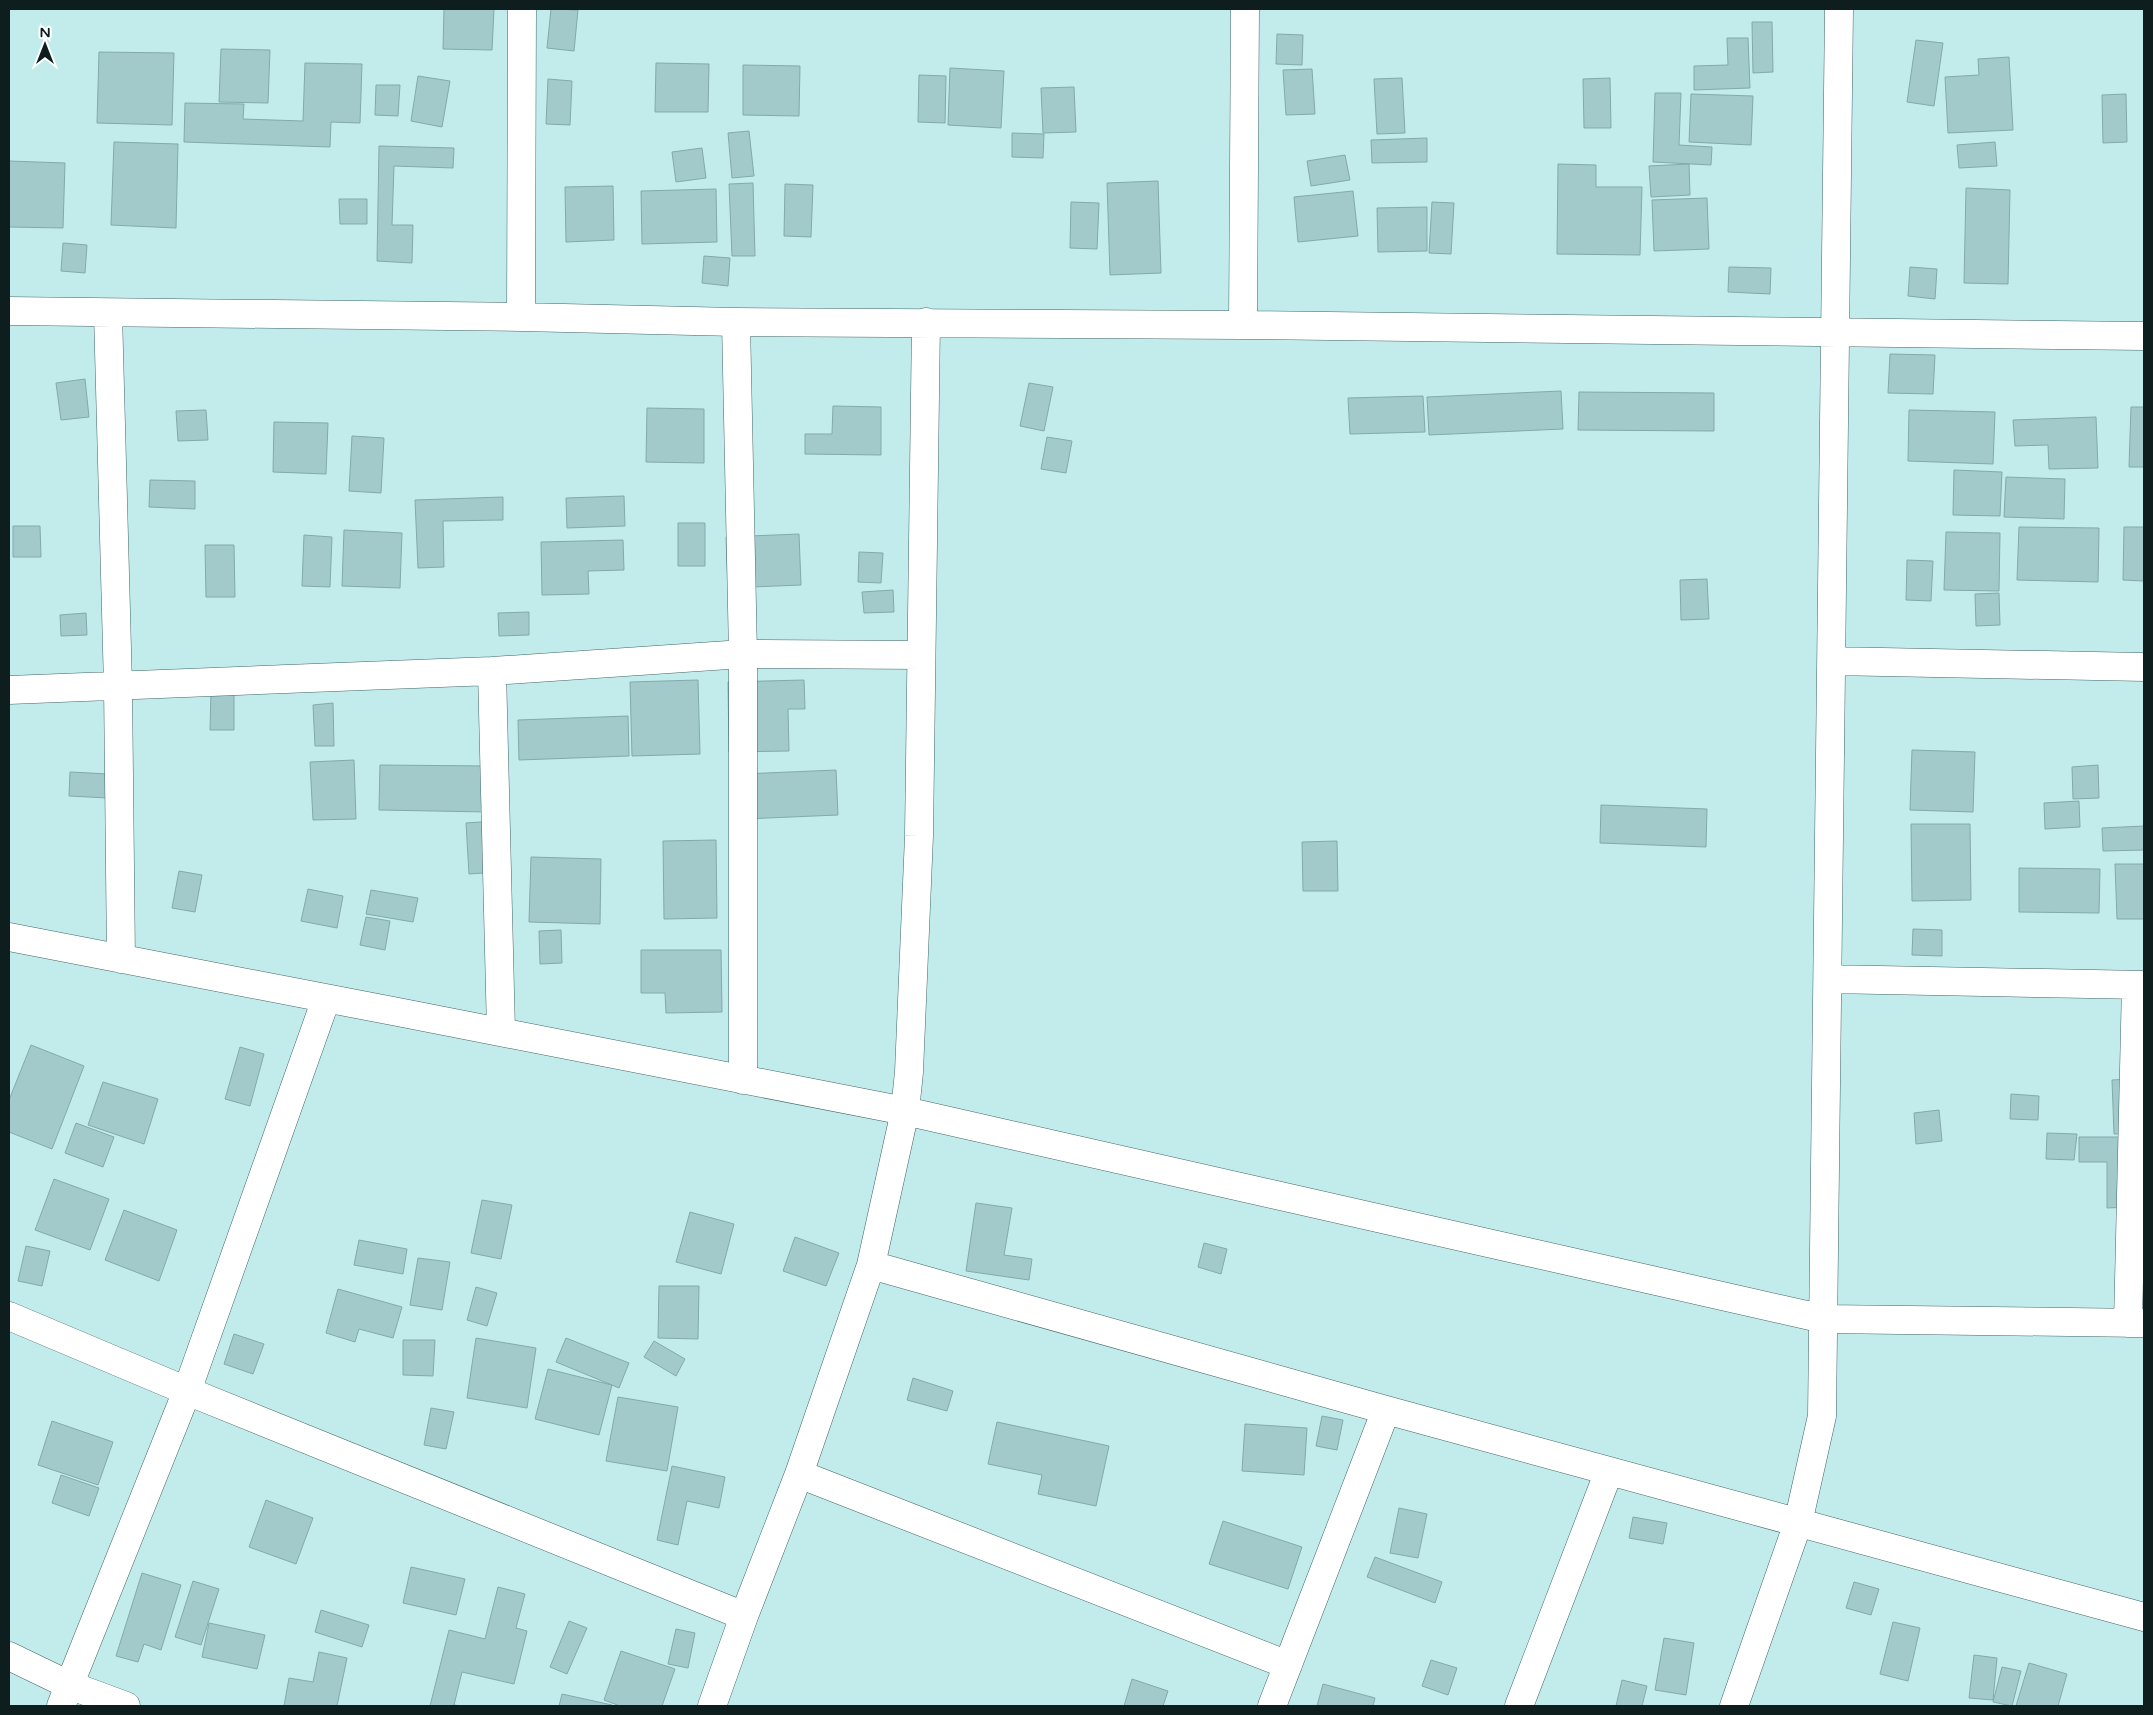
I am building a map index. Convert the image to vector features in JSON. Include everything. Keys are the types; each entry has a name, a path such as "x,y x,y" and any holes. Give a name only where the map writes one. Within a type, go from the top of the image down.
{"street":[{"path":"521,317 522,9"},
{"path":"1243,325 1245,9"},
{"path":"1734,1706 1798,1523 1822,1416 1839,9"},
{"path":"9,311 521,317 736,322 1243,325 2144,336"},
{"path":"108,313 118,686 121,959"},
{"path":"736,322 743,654 742,1080"},
{"path":"712,1706 744,1616 799,1474 871,1265 905,1111 910,1062 919,836 926,322"},
{"path":"9,690 492,671 743,654 921,655"},
{"path":"1832,661 2144,667"},
{"path":"492,671 501,1031"},
{"path":"9,937 326,1000 501,1031 905,1111 1824,1319 2136,1323 2140,985 1828,979"},
{"path":"65,1696 186,1391 326,1000"},
{"path":"871,1265 1386,1410 2144,1617"},
{"path":"9,1316 186,1391 744,1616"},
{"path":"1272,1706 1386,1410"},
{"path":"1519,1706 1609,1471"},
{"path":"799,1474 1288,1665"},
{"path":"9,1656 65,1696 126,1706"}],"building":[{"path":"444,9 494,9 492,50 443,49"},
{"path":"551,9 578,10 574,51 547,48"},
{"path":"1752,22 1772,22 1773,72 1753,73"},
{"path":"1277,34 1303,35 1302,65 1276,64"},
{"path":"1727,38 1748,38 1750,88 1694,90 1694,66 1728,65"},
{"path":"1916,40 1943,43 1934,106 1907,102"},
{"path":"221,49 270,50 268,103 219,102"},
{"path":"99,52 174,53 172,125 97,123"},
{"path":"2009,57 2013,130 1948,133 1945,77 1979,75 1978,59"},
{"path":"305,63 362,64 360,123 331,122 330,147 184,142 185,103 244,104 243,119 303,121"},
{"path":"656,63 709,64 708,112 655,112"},
{"path":"743,65 800,66 799,116 743,115"},
{"path":"950,68 1004,71 1001,128 948,125"},
{"path":"1312,69 1315,114 1286,115 1283,70"},
{"path":"919,75 946,76 945,123 918,122"},
{"path":"418,76 450,81 442,127 411,121"},
{"path":"1402,78 1405,133 1377,134 1374,79"},
{"path":"1610,78 1611,128 1584,128 1583,79"},
{"path":"548,79 572,81 570,125 546,124"},
{"path":"376,85 400,85 398,116 375,115"},
{"path":"1074,87 1076,132 1043,133 1041,88"},
{"path":"1655,93 1681,93 1679,145 1712,147 1711,165 1653,162"},
{"path":"1691,94 1753,96 1751,145 1689,142"},
{"path":"2126,94 2127,142 2103,143 2102,95"},
{"path":"749,131 754,176 732,178 728,133"},
{"path":"1012,133 1044,134 1043,158 1012,157"},
{"path":"1427,138 1427,162 1372,163 1371,140"},
{"path":"114,142 178,144 176,228 111,225"},
{"path":"1995,142 1997,166 1959,168 1957,145"},
{"path":"379,146 454,148 453,168 394,166 392,225 413,225 412,263 377,261"},
{"path":"702,148 706,178 676,182 672,152"},
{"path":"1345,155 1350,180 1311,186 1307,161"},
{"path":"9,161 65,163 63,228 9,227"},
{"path":"1558,164 1596,165 1596,187 1642,187 1640,255 1557,254"},
{"path":"1689,164 1690,195 1651,197 1649,166"},
{"path":"1158,181 1161,273 1110,275 1107,183"},
{"path":"753,183 755,256 732,256 729,184"},
{"path":"785,184 813,185 811,237 784,236"},
{"path":"613,186 614,240 566,242 565,187"},
{"path":"1966,188 2010,190 2008,284 1964,283"},
{"path":"716,189 717,242 642,244 641,191"},
{"path":"1353,191 1358,236 1298,242 1294,197"},
{"path":"1707,198 1709,249 1654,251 1652,200"},
{"path":"339,199 367,199 367,224 340,224"},
{"path":"1071,202 1099,203 1097,249 1070,248"},
{"path":"1432,202 1454,203 1451,254 1429,253"},
{"path":"1427,207 1427,251 1378,252 1377,208"},
{"path":"63,243 87,245 85,273 61,271"},
{"path":"704,256 730,258 728,286 702,283"},
{"path":"1729,267 1771,268 1770,294 1728,292"},
{"path":"1910,267 1937,269 1935,299 1908,296"},
{"path":"1890,354 1935,355 1933,394 1888,393"},
{"path":"85,379 89,417 61,420 56,383"},
{"path":"1029,383 1053,387 1044,431 1020,426"},
{"path":"1561,391 1563,429 1429,435 1427,397"},
{"path":"1579,392 1714,393 1714,431 1578,430"},
{"path":"1423,396 1425,432 1350,434 1348,398"},
{"path":"833,406 881,407 881,455 805,454 805,434 832,434"},
{"path":"2131,407 2144,407 2144,467 2129,467"},
{"path":"647,408 704,409 704,463 646,462"},
{"path":"206,410 208,440 178,441 176,411"},
{"path":"1909,410 1995,412 1993,464 1908,461"},
{"path":"2096,417 2098,468 2049,469 2048,445 2015,446 2013,420"},
{"path":"274,422 328,423 326,474 273,472"},
{"path":"352,436 384,438 381,493 349,491"},
{"path":"1047,437 1072,441 1066,473 1041,469"},
{"path":"1954,470 2002,472 2000,516 1953,515"},
{"path":"2006,477 2065,479 2064,519 2004,517"},
{"path":"150,480 195,481 195,509 149,507"},
{"path":"624,496 625,526 567,528 566,498"},
{"path":"503,497 503,520 443,521 444,567 418,568 415,500"},
{"path":"678,523 705,523 705,566 678,566"},
{"path":"13,526 40,526 41,557 13,557"},
{"path":"2019,527 2099,528 2098,582 2017,580"},
{"path":"2124,527 2144,527 2144,581 2123,580"},
{"path":"344,530 402,533 400,588 342,586"},
{"path":"1946,532 2000,533 1999,591 1944,590"},
{"path":"799,534 801,585 728,588 726,537"},
{"path":"304,535 332,537 330,587 302,586"},
{"path":"623,540 624,570 588,571 589,594 542,595 541,542"},
{"path":"205,545 234,545 235,597 206,597"},
{"path":"859,552 883,553 881,583 858,582"},
{"path":"1907,560 1933,561 1931,601 1906,600"},
{"path":"1707,579 1709,619 1681,620 1680,580"},
{"path":"893,590 894,612 864,613 862,592"},
{"path":"1999,593 2000,625 1976,626 1975,594"},
{"path":"529,612 529,635 499,636 498,613"},
{"path":"86,613 87,635 61,636 60,615"},
{"path":"698,680 700,754 632,756 630,682"},
{"path":"804,680 805,709 788,709 789,751 729,752 728,682"},
{"path":"211,692 234,693 234,730 210,730"},
{"path":"333,703 334,746 315,746 313,705"},
{"path":"628,716 629,756 519,760 518,720"},
{"path":"1912,750 1975,752 1973,812 1910,810"},
{"path":"354,760 356,819 313,820 310,762"},
{"path":"380,765 489,766 488,812 379,810"},
{"path":"2098,765 2099,798 2073,799 2072,767"},
{"path":"836,770 838,815 744,819 743,774"},
{"path":"70,772 109,774 108,798 69,796"},
{"path":"2079,801 2080,827 2045,829 2044,803"},
{"path":"1601,805 1707,809 1706,847 1600,843"},
{"path":"495,821 497,872 469,874 466,823"},
{"path":"1911,824 1970,824 1971,900 1912,901"},
{"path":"2144,826 2144,850 2103,851 2102,828"},
{"path":"716,840 717,918 664,919 663,841"},
{"path":"1337,841 1338,891 1303,891 1302,842"},
{"path":"531,857 601,859 600,924 529,922"},
{"path":"2115,864 2144,864 2144,919 2117,919"},
{"path":"2019,868 2100,869 2099,913 2019,912"},
{"path":"179,871 202,875 195,912 172,908"},
{"path":"308,889 343,896 337,928 301,921"},
{"path":"371,890 418,898 413,922 366,914"},
{"path":"366,917 390,921 385,950 360,945"},
{"path":"1913,929 1942,930 1942,956 1912,955"},
{"path":"561,930 562,963 540,964 539,931"},
{"path":"641,950 721,950 722,1012 666,1013 665,993 641,993"},
{"path":"31,1045 84,1066 52,1149 9,1132 9,1100"},
{"path":"240,1047 264,1054 250,1106 225,1099"},
{"path":"2144,1078 2144,1133 2114,1134 2112,1080"},
{"path":"103,1082 158,1099 144,1144 88,1125"},
{"path":"2011,1094 2039,1096 2038,1120 2010,1119"},
{"path":"1939,1110 1942,1141 1916,1144 1914,1113"},
{"path":"76,1123 114,1137 103,1167 65,1153"},
{"path":"2047,1133 2077,1134 2074,1160 2046,1159"},
{"path":"2079,1137 2127,1137 2127,1207 2107,1208 2107,1162 2079,1162"},
{"path":"54,1179 109,1199 90,1250 35,1230"},
{"path":"482,1200 512,1205 501,1259 471,1253"},
{"path":"976,1203 1012,1208 1004,1255 1032,1259 1029,1280 966,1271"},
{"path":"124,1210 177,1230 159,1281 105,1260"},
{"path":"690,1212 734,1224 721,1274 676,1262"},
{"path":"795,1237 839,1253 826,1286 783,1271"},
{"path":"359,1240 407,1249 403,1274 354,1265"},
{"path":"1204,1243 1227,1249 1221,1274 1198,1267"},
{"path":"26,1246 50,1251 42,1286 18,1281"},
{"path":"418,1258 450,1262 442,1310 410,1305"},
{"path":"659,1286 699,1286 698,1339 658,1338"},
{"path":"476,1287 497,1293 487,1326 467,1320"},
{"path":"338,1289 402,1307 393,1338 359,1329 355,1342 326,1333"},
{"path":"234,1334 264,1344 253,1374 224,1364"},
{"path":"476,1338 536,1348 527,1408 467,1398"},
{"path":"566,1338 629,1363 619,1388 556,1362"},
{"path":"403,1340 435,1340 433,1376 403,1375"},
{"path":"654,1341 685,1359 676,1376 644,1357"},
{"path":"548,1369 612,1385 599,1435 535,1419"},
{"path":"913,1378 953,1391 947,1411 907,1400"},
{"path":"618,1397 678,1407 667,1471 606,1461"},
{"path":"431,1408 454,1412 446,1449 424,1445"},
{"path":"1322,1416 1343,1420 1337,1450 1316,1446"},
{"path":"52,1421 113,1442 98,1485 38,1465"},
{"path":"997,1422 1109,1446 1096,1506 1038,1494 1042,1475 988,1464"},
{"path":"1245,1424 1307,1428 1304,1475 1242,1471"},
{"path":"672,1466 725,1477 719,1508 687,1501 678,1545 657,1540"},
{"path":"61,1475 99,1488 89,1516 52,1503"},
{"path":"266,1500 313,1518 296,1564 249,1547"},
{"path":"1399,1508 1427,1514 1418,1558 1390,1553"},
{"path":"1633,1517 1667,1523 1663,1544 1629,1538"},
{"path":"1223,1521 1302,1547 1288,1589 1209,1564"},
{"path":"1375,1557 1442,1582 1435,1603 1367,1577"},
{"path":"411,1567 465,1579 456,1615 403,1603"},
{"path":"142,1573 181,1585 161,1650 144,1644 138,1662 116,1656"},
{"path":"193,1581 219,1589 201,1645 175,1637"},
{"path":"1854,1582 1879,1589 1871,1615 1846,1608"},
{"path":"498,1587 525,1594 516,1628 527,1631 514,1684 462,1672 454,1705 461,1706 430,1706 449,1630 485,1639"},
{"path":"321,1610 369,1625 362,1647 315,1632"},
{"path":"569,1621 587,1628 567,1674 550,1667"},
{"path":"1893,1622 1920,1628 1908,1681 1880,1674"},
{"path":"209,1623 265,1635 257,1669 202,1657"},
{"path":"676,1629 695,1633 688,1668 668,1664"},
{"path":"1664,1638 1694,1643 1686,1695 1655,1690"},
{"path":"621,1651 675,1669 662,1706 620,1706 604,1700"},
{"path":"319,1652 347,1658 337,1706 284,1706 289,1678 313,1682"},
{"path":"1974,1655 1997,1658 1993,1700 1969,1698"},
{"path":"1431,1660 1457,1668 1448,1695 1422,1686"},
{"path":"2029,1663 2067,1674 2058,1706 2016,1706"},
{"path":"2002,1667 2021,1671 2012,1706 1993,1702"},
{"path":"1132,1679 1168,1691 1163,1706 1124,1706"},
{"path":"1622,1680 1647,1686 1642,1706 1616,1706"},
{"path":"1323,1684 1375,1698 1373,1706 1317,1706"},
{"path":"562,1694 612,1705 612,1706 559,1706"}]}
